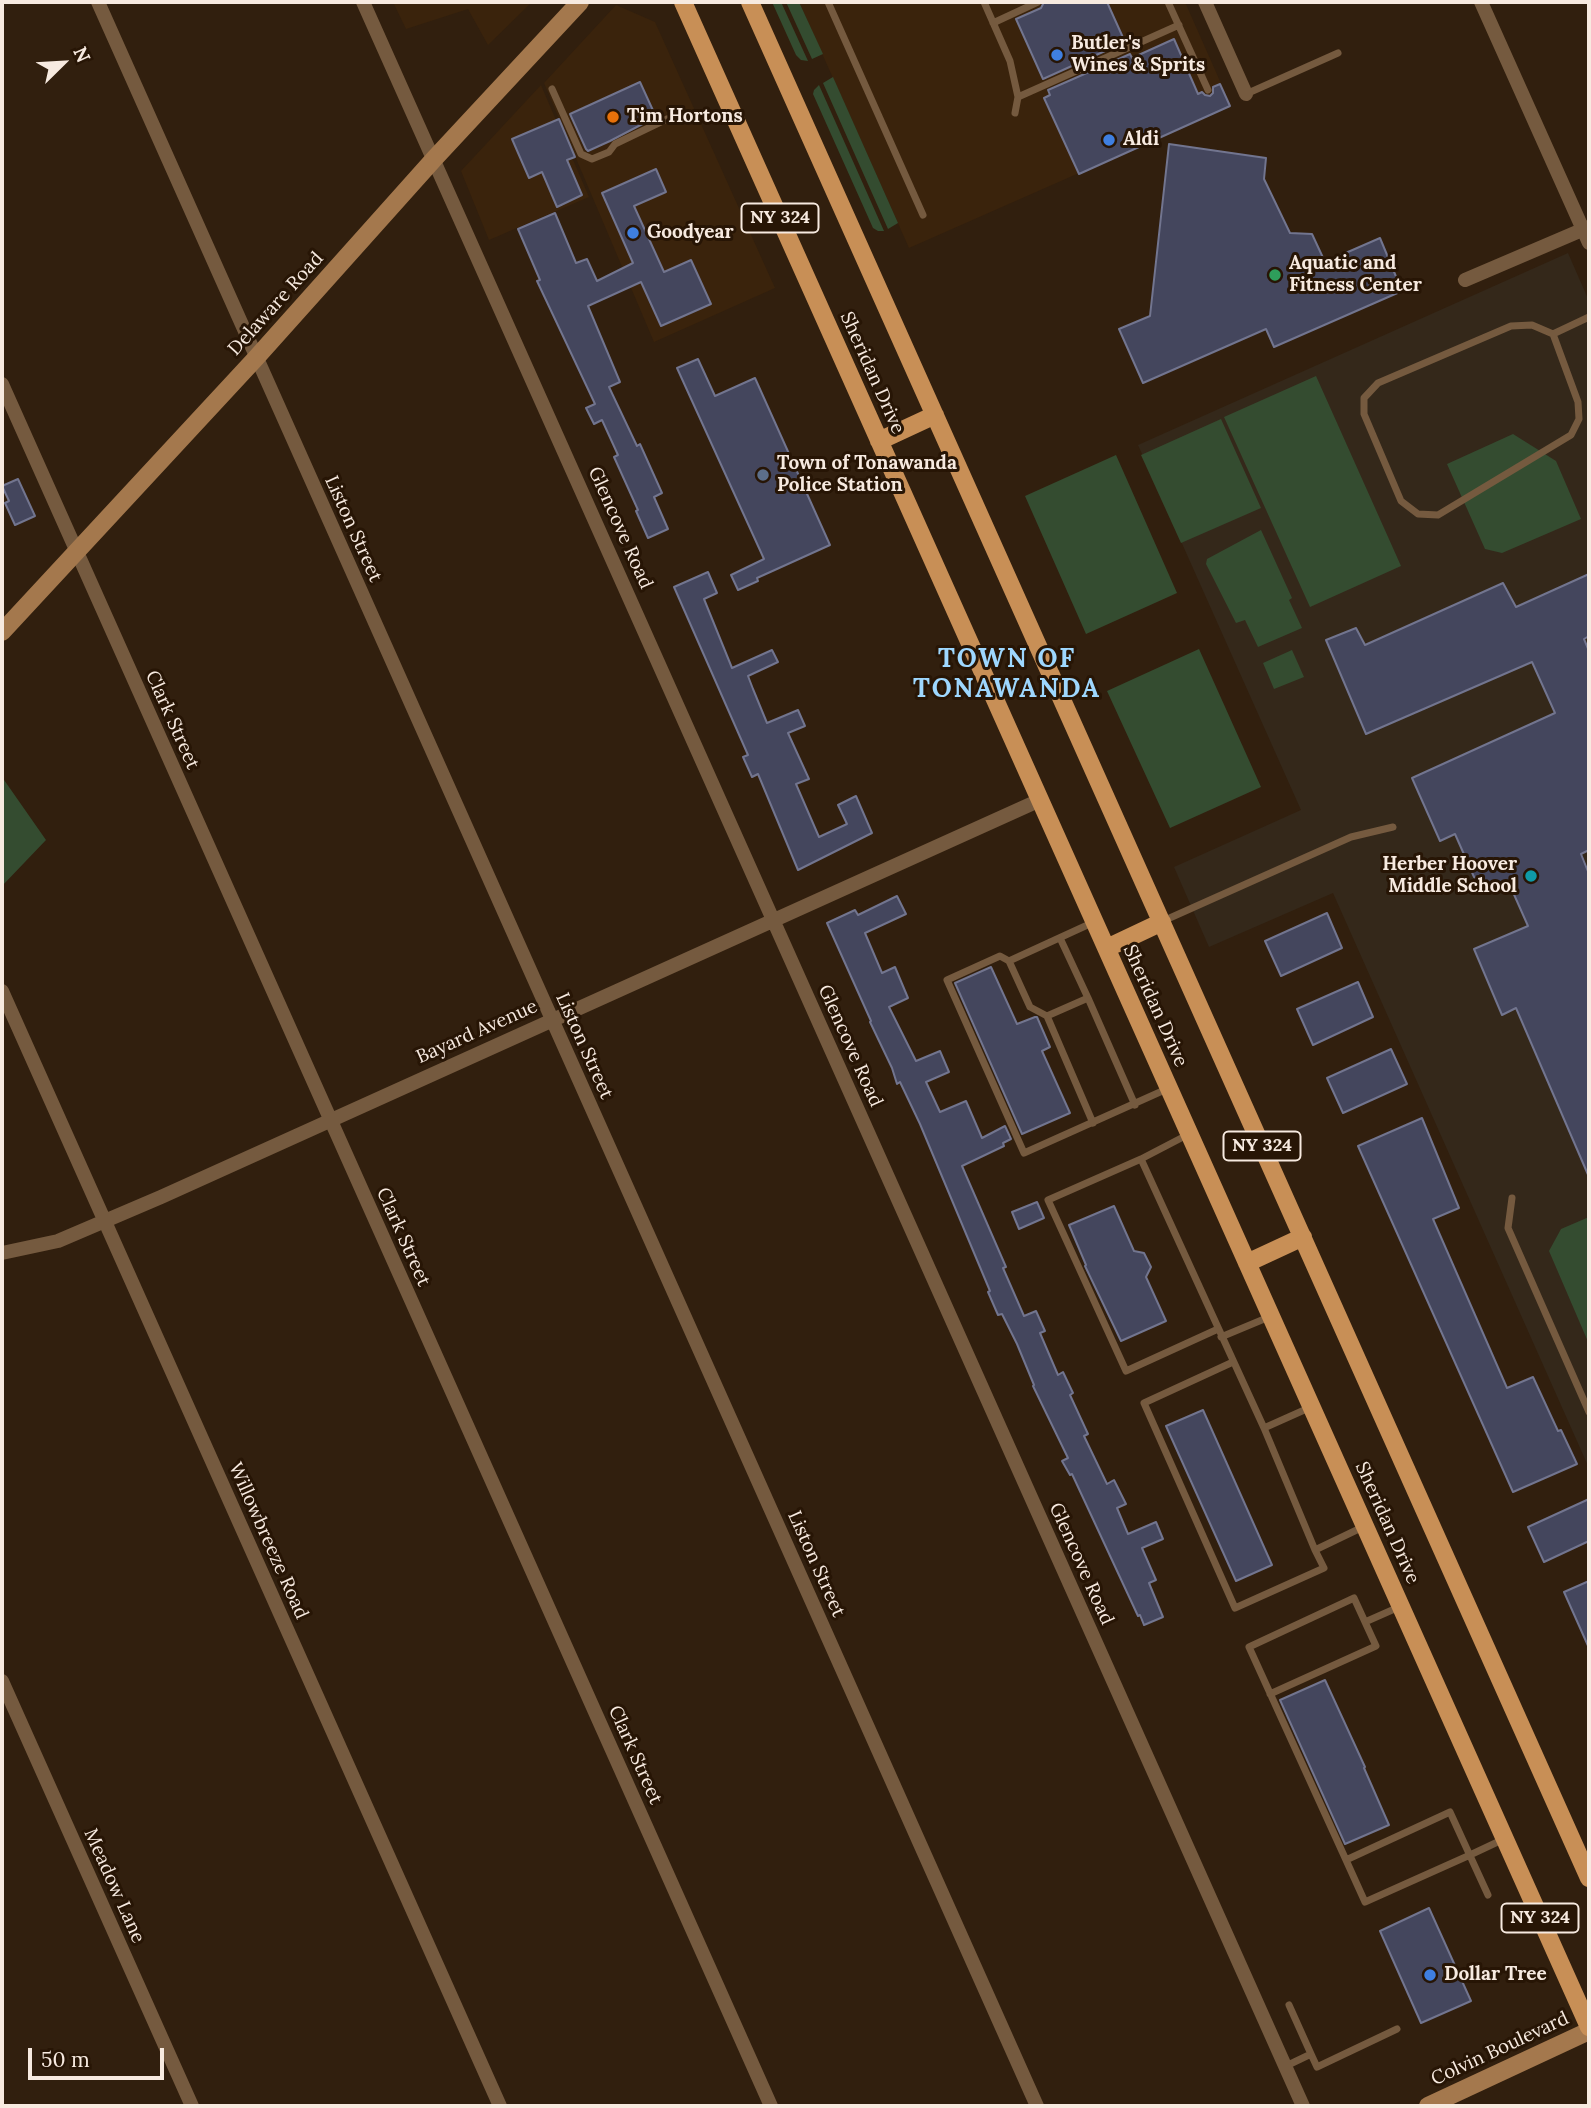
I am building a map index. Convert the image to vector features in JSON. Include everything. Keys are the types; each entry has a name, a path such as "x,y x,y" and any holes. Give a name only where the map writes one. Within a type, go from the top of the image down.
{"main road":[{"name":"Sheridan Drive","path":"683,2 1589,2029"},
{"name":"Sheridan Drive","path":"750,2 1589,1878"},
{"path":"880,441 934,415"},
{"path":"1107,948 1162,922"},
{"path":"1247,1263 1303,1237"}],"street":[{"name":"Liston Street","path":"98,2 1037,2106"},
{"name":"Glencove Road","path":"363,2 1303,2106"},
{"name":"Delaware Road","path":"2,632 580,2"},
{"path":"1205,2 1246,94"},
{"path":"1465,280 1587,233 1481,2"},
{"name":"Clark Street","path":"2,384 771,2106"},
{"name":"Bayard Avenue","path":"2,1254 58,1241 104,1221 1040,800"},
{"name":"Willowbreeze Road","path":"2,991 500,2106"},
{"name":"Meadow Lane","path":"2,1681 192,2106"},
{"name":"Colvin Boulevard","path":"1428,2106 1589,2029"}],"lane":[{"path":"828,2 923,215"},
{"path":"984,2 1010,61 1018,97 1015,113"},
{"path":"1168,2 1208,90"},
{"path":"993,23 1035,3"},
{"path":"1018,97 1178,25"},
{"path":"1246,94 1338,53"},
{"path":"552,89 581,154 586,158 592,159 609,152 615,144 667,119"},
{"path":"1553,334 1578,402 1579,419 1571,435 1438,514 1418,514 1401,501 1364,414 1364,398 1378,383 1511,326 1532,325 1553,334 1589,317"},
{"path":"1162,922 1351,837 1394,827"},
{"path":"1009,961 1095,922"},
{"path":"1060,938 1135,1105"},
{"path":"1093,1123 1047,1016 1030,1007 1009,961 1000,956 947,980 1024,1153 1135,1105 1169,1088"},
{"path":"1047,1016 1088,998"},
{"path":"1190,1134 1048,1200 1126,1371 1218,1329"},
{"path":"1141,1159 1264,1428 1324,1568 1235,1608 1144,1403 1233,1362"},
{"path":"1512,1198 1508,1228 1589,1412"},
{"path":"1221,1337 1271,1316"},
{"path":"1264,1428 1312,1407"},
{"path":"1315,1550 1365,1526"},
{"path":"1270,1694 1376,1646 1354,1598 1249,1647 1270,1694 1346,1860 1364,1902 1505,1839"},
{"path":"1365,1622 1401,1606"},
{"path":"1346,1860 1450,1812 1488,1895"},
{"path":"1289,2005 1317,2067 1397,2029"},
{"path":"1285,2067 1311,2054"}],"shaded area":[{"path":"393,2 532,2 488,45 468,9 406,29"},
{"path":"799,2 1185,2 1231,106 909,248"},
{"path":"616,5 655,22 775,288 654,342 544,83"},
{"path":"541,85 589,197 489,240 461,171"},
{"path":"1568,253 1589,301 1589,1468 1333,893 1209,947 1174,867 1301,810 1138,445"}],"green space":[{"path":"772,2 781,2 808,61 801,60 796,55"},
{"path":"786,2 799,2 823,54 812,59"},
{"path":"833,77 898,223 888,229 823,83"},
{"path":"819,85 884,231 873,228 813,94"},
{"path":"1316,376 1401,566 1310,607 1224,417"},
{"path":"1221,419 1261,508 1181,543 1141,455"},
{"path":"1513,434 1556,461 1581,519 1502,553 1485,549 1447,464"},
{"path":"1116,455 1177,593 1086,634 1025,496"},
{"path":"1261,530 1292,598 1289,600 1302,628 1258,647 1245,620 1236,623 1206,564 1207,559"},
{"path":"1199,649 1261,787 1170,828 1107,691"},
{"path":"1292,650 1304,677 1274,689 1263,663"},
{"path":"2,777 46,840 2,886"},
{"path":"1589,1217 1589,1344 1549,1251 1561,1229"}],"building":[{"name":"Butler's Wines & Sprits","path":"1044,2 1107,2 1125,42 1043,79 1016,19 1041,8"},
{"name":"Aldi","path":"1174,39 1198,94 1202,92 1210,96 1213,87 1220,84 1230,106 1079,174 1044,98 1050,95 1048,90 1130,54 1132,58"},
{"name":"Tim Hortons","path":"640,82 656,117 588,151 570,114"},
{"path":"559,119 575,157 567,160 582,195 557,207 542,172 529,178 512,139"},
{"name":"Aquatic and Fitness Center","path":"1169,144 1266,158 1264,179 1290,233 1312,234 1325,262 1380,238 1402,291 1274,347 1266,329 1143,383 1119,329 1150,316"},
{"path":"656,169 666,192 634,206 664,272 691,260 711,304 661,326 641,282 588,306 620,382 609,387 637,446 640,444 662,493 654,497 668,529 648,538 614,457 618,455 602,420 594,424 586,408 595,404 537,281 540,280 518,229 555,213 576,263 587,259 597,281 633,263 602,193"},
{"name":"Town of Tonawanda Police Station","path":"698,359 715,396 755,378 830,545 757,578 758,581 738,590 731,575 764,559 677,368"},
{"path":"18,479 35,516 15,525 5,503 9,501 2,486"},
{"path":"708,572 717,593 704,599 732,668 772,650 778,662 748,676 767,723 798,710 805,726 788,733 809,779 796,784 819,837 847,824 838,805 856,796 872,833 798,870 758,774 752,777 743,757 748,755 674,587"},
{"name":"Herber Hoover Middle School","path":"1589,574 1589,636 1584,639 1589,651 1589,850 1581,854 1589,874 1589,1177 1516,1008 1502,1015 1474,949 1528,926 1512,890 1474,877 1455,834 1440,841 1412,778 1555,713 1532,662 1366,734 1326,640 1356,628 1365,645 1503,583 1516,607"},
{"path":"897,896 906,914 865,933 882,973 895,967 908,998 889,1007 916,1061 940,1051 949,1072 926,1082 940,1112 966,1101 982,1138 1005,1126 1011,1139 1003,1143 1004,1146 962,1166 1024,1316 1036,1311 1045,1331 1040,1333 1058,1375 1063,1372 1073,1393 1070,1395 1088,1434 1084,1436 1107,1484 1114,1480 1126,1504 1117,1508 1128,1534 1156,1522 1163,1539 1142,1548 1156,1580 1149,1583 1163,1617 1144,1625 1072,1474 1070,1475 1062,1461 1068,1458 1033,1386 1017,1344 1002,1314 998,1315 920,1124 900,1082 897,1084 827,923 855,910 858,915"},
{"path":"1327,913 1342,948 1281,976 1265,941"},
{"path":"991,967 1017,1024 1037,1017 1050,1047 1042,1051 1070,1113 1022,1134 955,983"},
{"path":"1358,982 1373,1017 1313,1045 1297,1009"},
{"path":"1391,1049 1407,1084 1343,1113 1327,1078"},
{"path":"1422,1118 1459,1208 1433,1219 1507,1388 1533,1377 1577,1464 1513,1492 1358,1146"},
{"path":"1037,1202 1044,1218 1019,1229 1012,1212"},
{"path":"1114,1206 1134,1251 1144,1253 1151,1267 1146,1277 1166,1321 1121,1341 1085,1266 1069,1225"},
{"path":"1203,1410 1272,1565 1236,1581 1166,1426"},
{"path":"1589,1499 1589,1541 1544,1562 1528,1527"},
{"path":"1589,1581 1589,1648 1564,1592"},
{"path":"1325,1680 1389,1825 1345,1844 1280,1700"},
{"name":"Dollar Tree","path":"1429,1908 1471,2001 1421,2023 1380,1931"}],"place":[{"name":"Butler's Wines & Sprits","path":"1057,55"},
{"name":"Tim Hortons","path":"613,117"},
{"name":"Aldi","path":"1109,140"},
{"name":"Goodyear","path":"633,233"},
{"name":"Aquatic and Fitness Center","path":"1275,275"},
{"name":"Town of Tonawanda Police Station","path":"763,475"},
{"name":"Herber Hoover Middle School","path":"1531,876"},
{"name":"Dollar Tree","path":"1430,1975"}],"district":[{"name":"TOWN OF TONAWANDA","path":"1007,675"}]}
